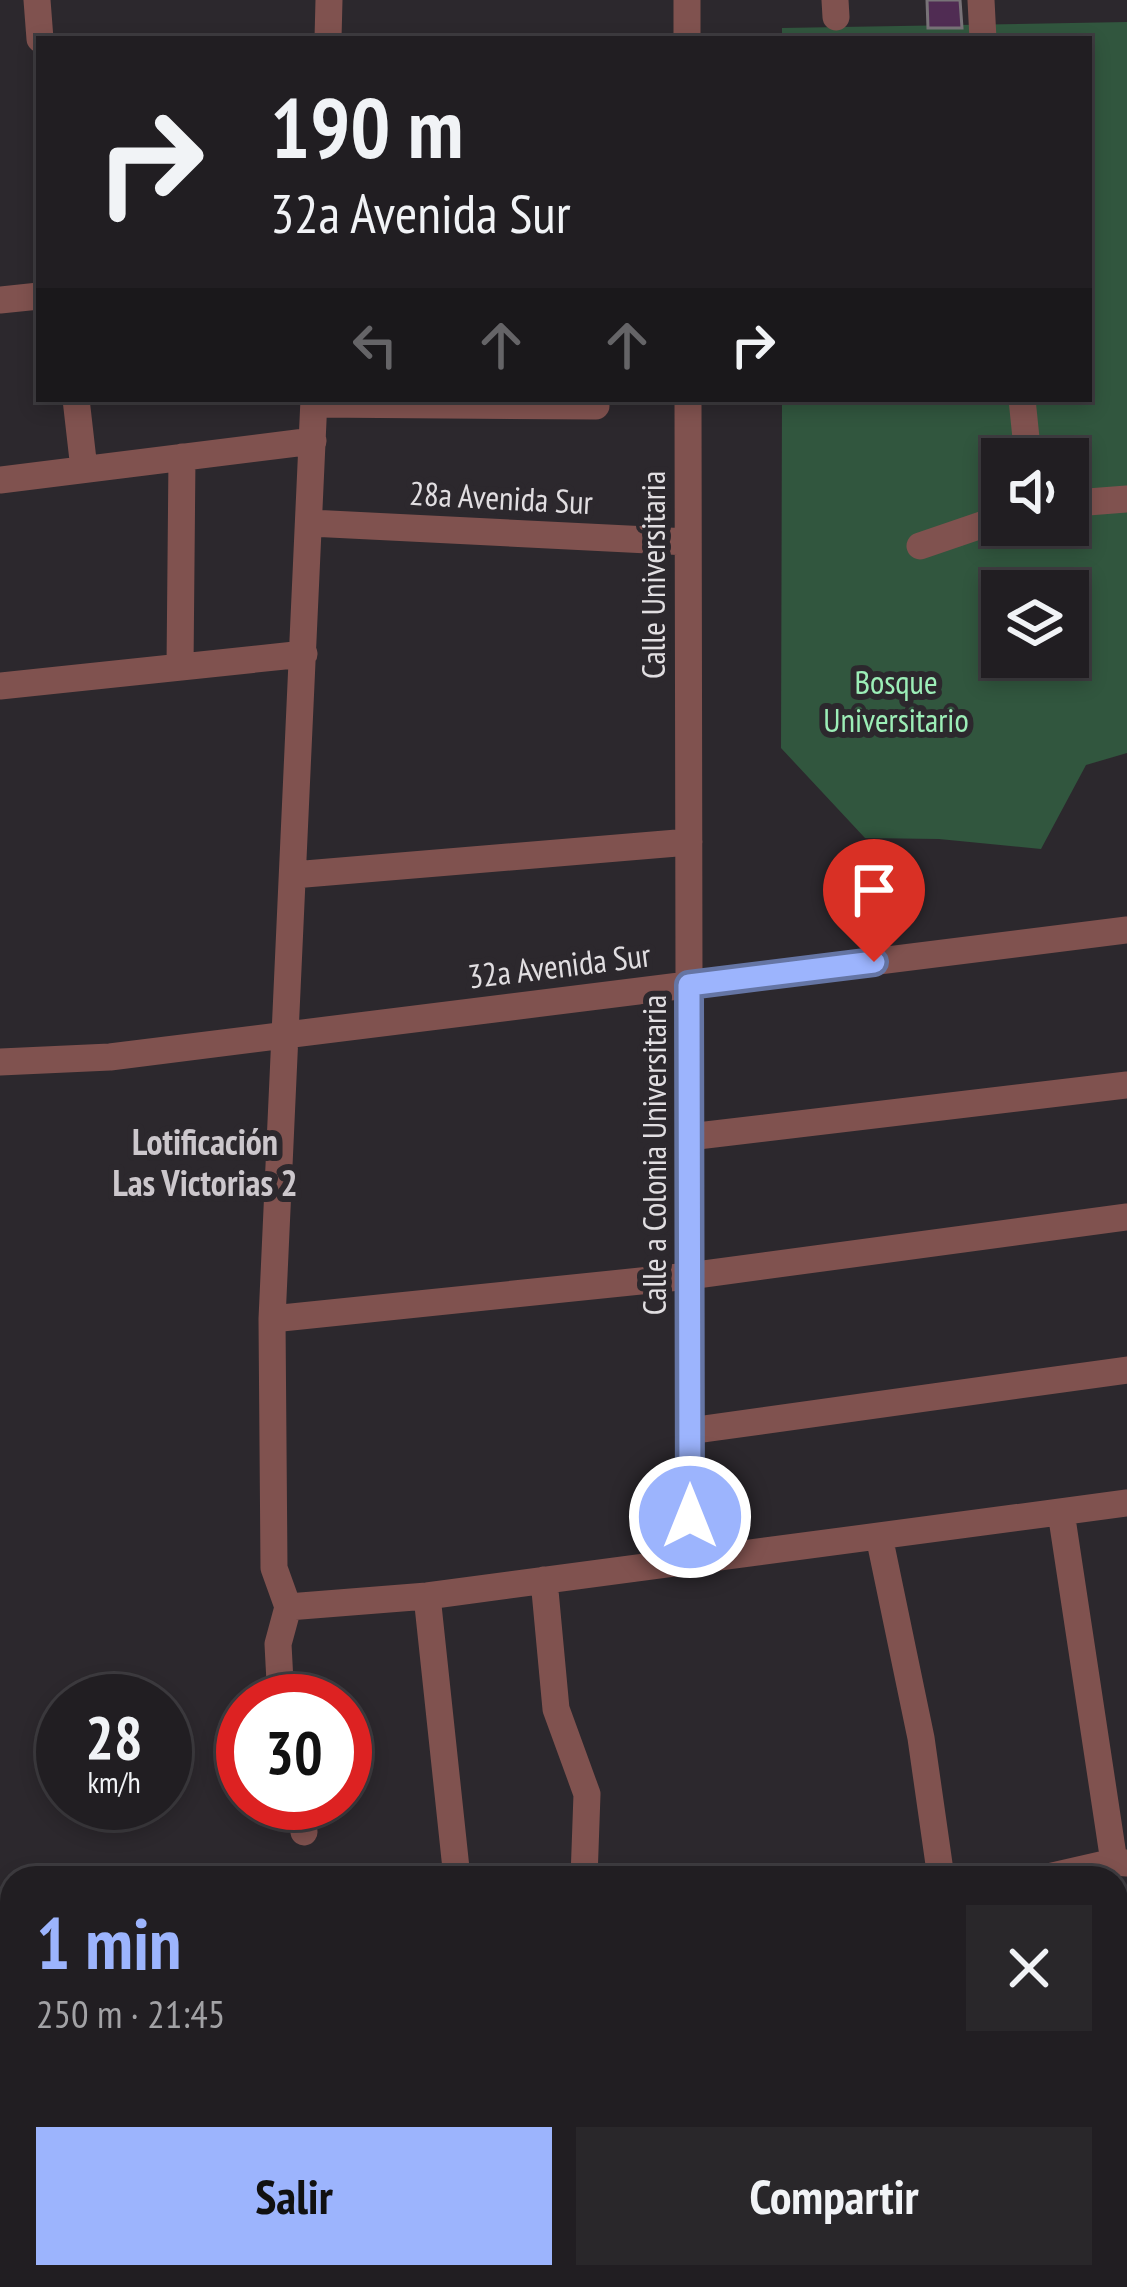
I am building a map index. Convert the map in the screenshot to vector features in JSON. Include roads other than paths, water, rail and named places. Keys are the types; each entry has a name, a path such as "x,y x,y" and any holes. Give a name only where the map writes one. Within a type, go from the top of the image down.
{"street":[{"path":"37,0 40,36"},
{"path":"328,36 329,0"},
{"path":"687,0 687,36"},
{"path":"980,0 983,36"},
{"path":"0,300 36,296"},
{"path":"76,402 83,470"},
{"path":"280,1674 278,1644 288,1607 274,1568 272,1318 314,402 596,406"},
{"name":"Calle Universitaria","path":"688,402 689,750"},
{"path":"1022,402 1027,438"},
{"path":"0,480 313,441"},
{"path":"180,667 182,458"},
{"path":"1089,502 1127,499"},
{"name":"28a Avenida Sur","path":"310,523 688,542"},
{"path":"920,546 981,525"},
{"path":"0,686 304,654"},
{"name":"Calle a Colonia Universitaria","path":"689,750 690,1561"},
{"path":"293,875 688,842"},
{"name":"32a Avenida Sur","path":"0,1062 110,1058 1127,930"},
{"path":"689,1137 1127,1085"},
{"path":"272,1318 689,1276 1127,1217"},
{"path":"689,1431 1127,1370"},
{"path":"288,1607 427,1596 1127,1503"},
{"path":"1061,1512 1121,1862"},
{"path":"879,1536 922,1738 939,1866"},
{"path":"544,1580 556,1709 587,1794 584,1866"},
{"path":"427,1596 456,1866"}],"district":[{"name":"Lotificación Las Victorias 2","path":"205,1162"}],"park label":[{"name":"Bosque Universitario","path":"896,700"}]}
